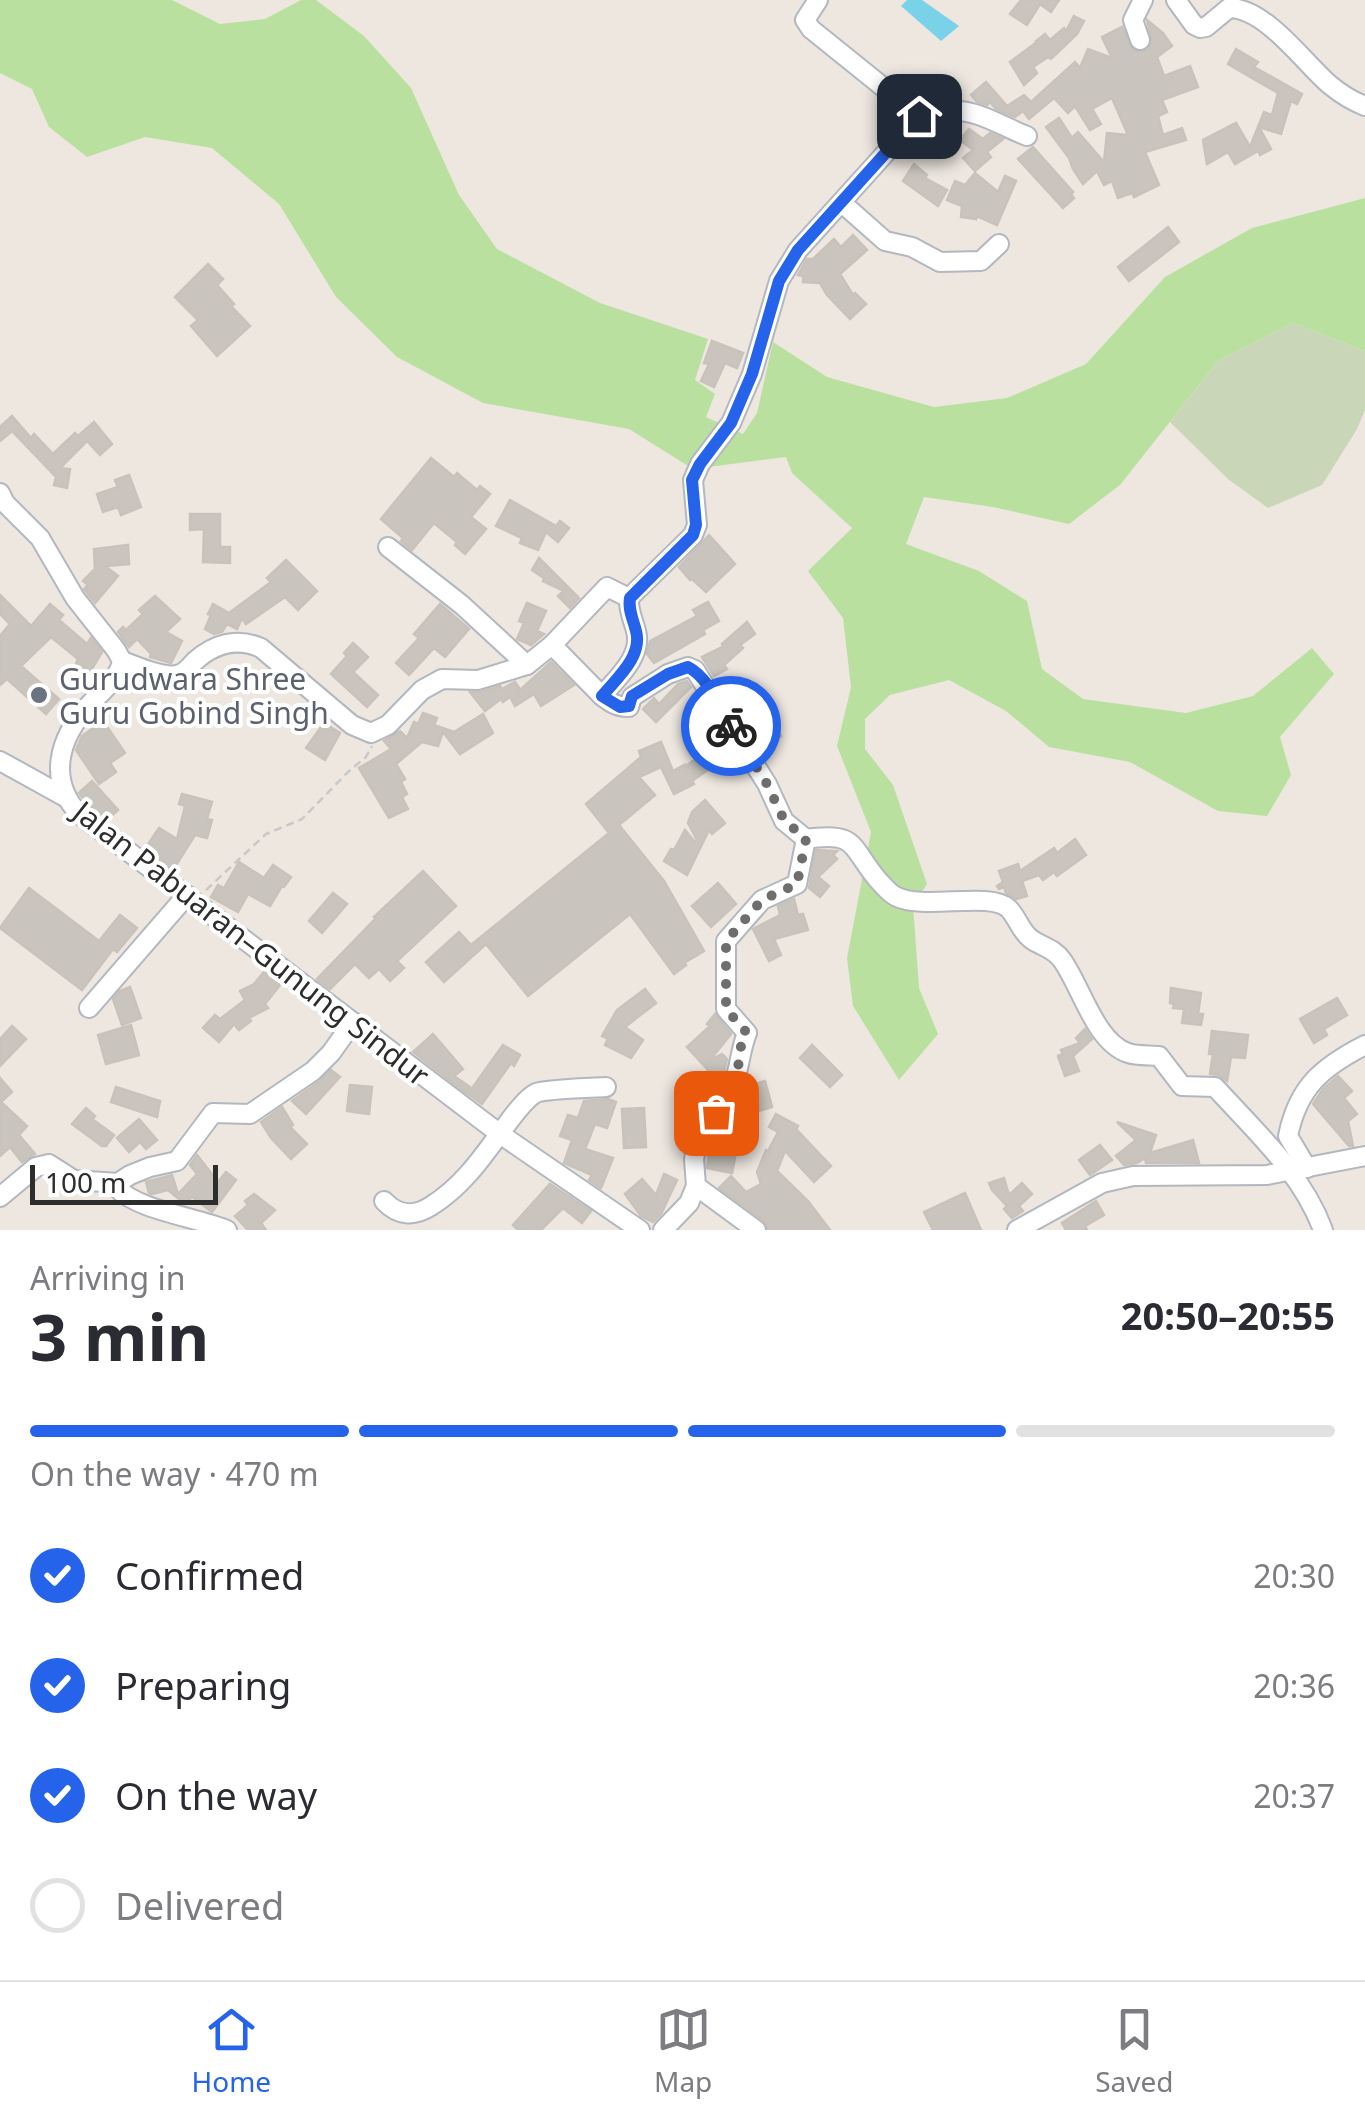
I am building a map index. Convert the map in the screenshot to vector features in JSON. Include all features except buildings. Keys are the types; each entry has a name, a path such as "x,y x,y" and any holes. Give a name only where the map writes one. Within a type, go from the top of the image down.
{"street":[{"path":"818,0 805,20 811,28 919,116 956,111 973,114 1027,136"},
{"path":"1140,40 1133,20 1143,0"},
{"path":"1176,0 1200,28 1230,8 1244,10 1269,26 1341,94 1365,106"},
{"path":"602,696 634,657 637,647 630,598 693,535 696,525 692,480 731,423 752,374 779,281 798,250 919,116"},
{"path":"842,203 885,241 912,247 940,262 980,261 999,244"},
{"path":"2,501 40,538 75,598 122,661 171,676 182,674 216,646 249,642 352,725 371,733 388,725 422,690 442,679 478,680 527,664 552,645 607,587 630,598"},
{"path":"388,548 462,605 527,664"},
{"path":"552,645 602,696 620,707 629,706 632,696 668,674 688,667 695,670 767,784 784,820 806,839"},
{"name":"Jalan Pabuaran–Gunung Sindur","path":"122,661 119,673 85,709 65,740 60,776 65,797 78,814 500,1134 640,1230"},
{"path":"0,761 65,797"},
{"path":"806,839 830,835 848,842 857,848 890,894 898,898 934,903 1000,903 1010,909 1030,939 1062,959 1111,1042 1127,1052 1159,1056 1182,1086 1215,1087 1299,1169"},
{"path":"664,1230 689,1203 696,1186 694,1159 698,1141 733,1085 747,1033 726,1009 726,941 762,900 797,884 806,839"},
{"path":"89,1008 191,898"},
{"path":"0,1197 36,1167 49,1164 74,1180 118,1183 150,1167 177,1160 213,1113 250,1114 313,1071 331,1054 352,1022"},
{"path":"1323,1230 1288,1136 1297,1104 1317,1076 1335,1060 1365,1045"},
{"path":"384,1201 404,1214 421,1212 448,1195 467,1176 513,1115 536,1093 606,1087"},
{"path":"1017,1230 1116,1178 1267,1175 1365,1156"},
{"path":"118,1183 123,1194 226,1230"},
{"path":"696,1186 756,1230"}],"path":[{"path":"191,898 266,834 302,819 366,757 380,730"}],"green space":[{"path":"0,0 172,0 220,24 265,19 301,0 316,0 364,36 411,88 459,195 497,249 600,303 708,339 695,380 715,394 706,417 743,434 757,413 773,342 827,377 934,407 1007,398 1086,364 1165,277 1252,228 1365,198 1365,351 1293,323 1218,361 1120,485 1069,524 924,497 906,544 979,571 1027,601 1042,669 1083,699 1186,713 1253,696 1312,648 1334,674 1280,737 1291,775 1267,816 1218,811 1130,762 1049,747 1006,711 949,680 890,695 865,719 865,749 893,785 927,884 913,905 919,988 938,1034 899,1080 853,1006 847,958 871,832 837,746 851,687 843,618 808,571 852,528 792,473 786,457 693,469 629,429 483,403 397,357 336,297 279,204 212,148 145,137 87,157 49,127 32,89 0,73"},
{"path":"1293,323 1365,351 1365,410 1322,485 1268,508 1228,479 1170,422 1218,361"}],"water":[{"path":"907,0 922,0 959,26 941,41 901,6"}],"way so far":[{"path":"716,1113 737,1075 747,1033 726,1009 726,941 762,900 797,884 806,839 784,820 731,726"}],"place":[{"name":"Gurudwara Shree Guru Gobind Singh","path":"39,695"}],"route":[{"path":"731,726 702,678 688,667 632,696 629,706 620,707 602,696 634,657 637,647 638,637 628,604 693,535 696,525 692,480 731,423 752,374 779,281 798,250 919,116"}]}
